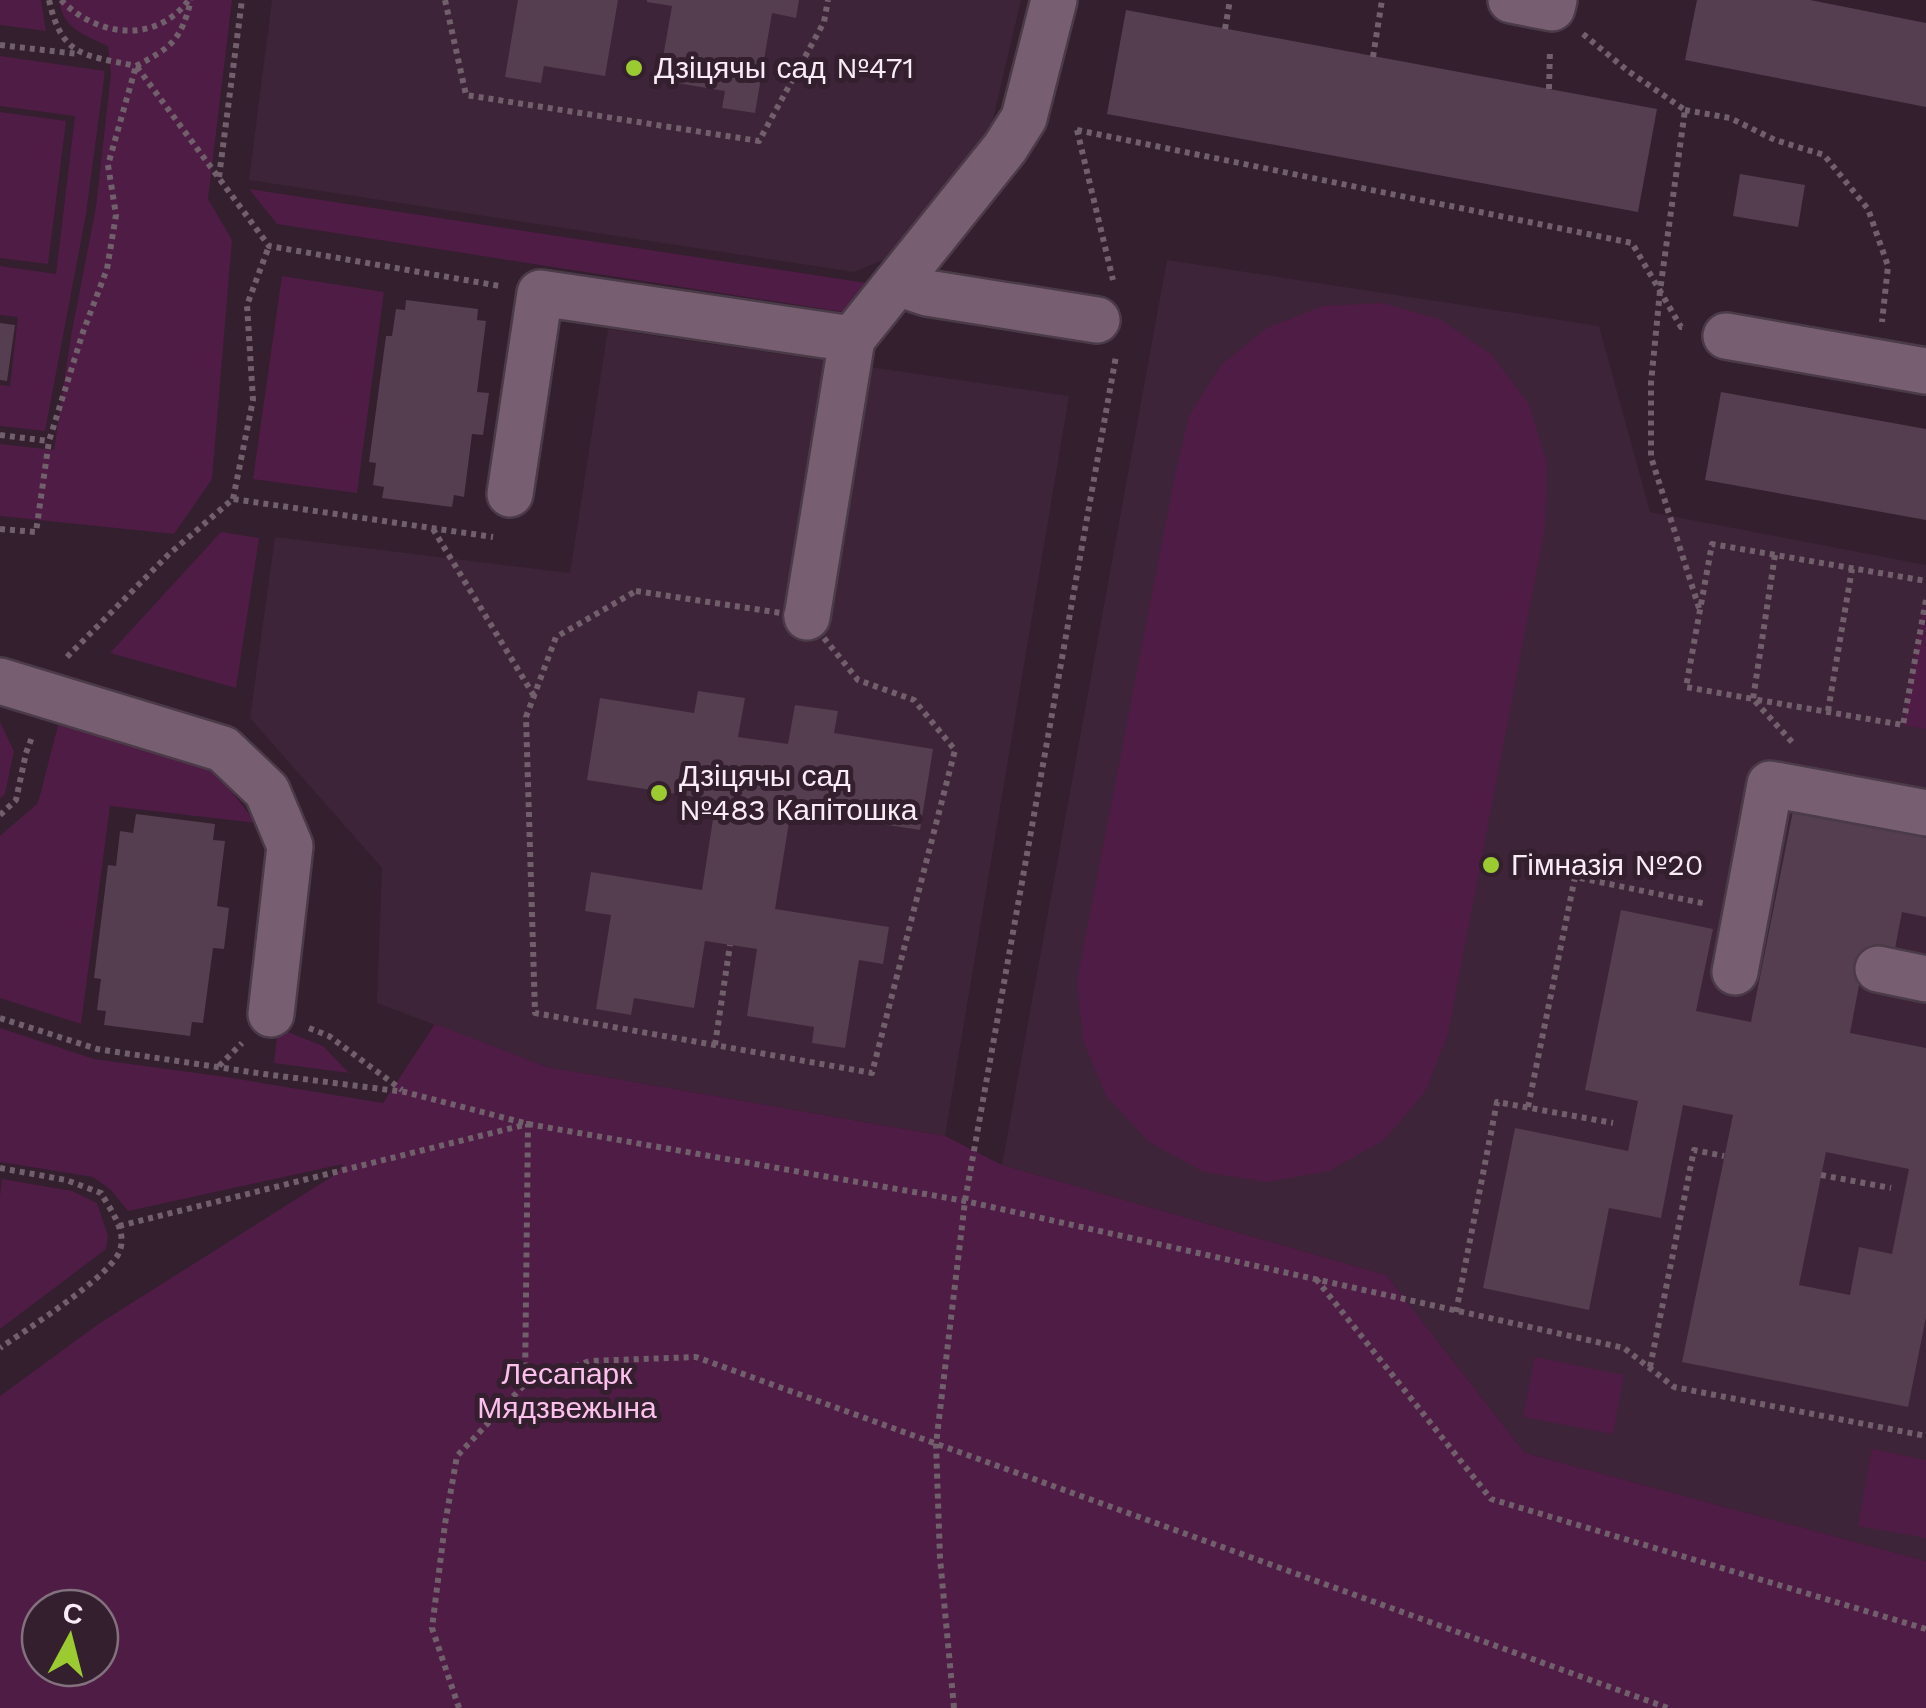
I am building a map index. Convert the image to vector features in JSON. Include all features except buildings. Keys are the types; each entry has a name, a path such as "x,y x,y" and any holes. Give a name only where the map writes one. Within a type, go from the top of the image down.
{"lane":[{"path":"808,617 852,339 1005,148 1024,118 1054,0"},
{"path":"897,283 927,293 1110,315"},
{"path":"510,494 540,293 852,339"},
{"path":"1726,336 1926,371"},
{"path":"0,681 223,749 267,791 290,846 271,1014"},
{"path":"1735,972 1770,784 1926,813"},
{"path":"1878,969 1926,979"}],"path":[{"path":"49,0 53,20 64,40 82,54"},
{"path":"61,0 84,20 110,30 137,32 162,22 190,0"},
{"path":"0,528 36,532 49,440 107,269 116,214 108,165 136,66 168,48 184,28 190,0"},
{"path":"218,179 242,0"},
{"path":"445,0 466,95 759,142 824,22 828,0"},
{"path":"1225,29 1230,0"},
{"path":"1373,57 1382,0"},
{"path":"1539,3 1685,110 1730,118 1775,140 1824,155 1868,208 1888,266 1878,362"},
{"path":"0,45 82,54 136,66 269,246 540,293"},
{"path":"1685,110 1660,291 1651,384 1651,457 1700,611"},
{"path":"1024,118 1632,244 1660,291"},
{"path":"954,1708 940,1558 936,1444 965,1201 1110,315 1078,130"},
{"path":"64,660 168,554 233,499 253,400 247,305 269,246"},
{"path":"0,435 49,440"},
{"path":"233,499 504,538 510,494"},
{"path":"433,528 534,696"},
{"path":"1926,582 1712,544 1686,687 1903,725 1926,600"},
{"path":"1753,698 1775,555"},
{"path":"1828,711 1852,569"},
{"path":"636,590 808,617 858,680 914,700 956,750 872,1073 534,1013 526,718 534,696 556,638 636,590"},
{"path":"0,815 16,800 26,753"},
{"path":"1528,1107 1575,878 1746,912"},
{"path":"714,1046 730,945"},
{"path":"264,1074 271,1014 330,1036 405,1092"},
{"path":"0,1018 98,1049 405,1092 528,1124 965,1201 1624,1348 1674,1386 1926,1436"},
{"path":"1456,1312 1498,1102 1614,1123"},
{"path":"119,1226 528,1124"},
{"path":"525,1384 528,1124"},
{"path":"1650,1368 1694,1150 1724,1156"},
{"path":"0,1168 66,1180 101,1193 119,1226 121,1250 93,1280 0,1348"},
{"path":"1821,1175 1891,1188"},
{"path":"1315,1278 1491,1499 1926,1629"},
{"path":"459,1708 432,1628 456,1456 525,1384 590,1361 696,1357 1668,1708"}],"shaded area":[{"name":"Дзіцячы сад №471","path":"272,0 1021,0 989,136 909,249 854,272 249,180"},
{"name":"Гімназія №20","path":"1167,260 1599,326 1650,512 1926,565 1926,1561 1525,1453 1386,1275 1002,1165"},
{"name":"Дзіцячы сад №483 Капітошка","path":"608,329 1069,396 945,1136 547,1067 377,1003 382,868 250,718 275,537 570,573"}],"green space":[{"path":"0,0 41,0 46,31 0,25"},
{"path":"59,0 232,0 208,199 232,240 212,479 174,534 0,516 0,444 54,450 96,207 111,74 108,46 70,24"},
{"path":"0,56 105,71 86,214 45,431 0,426 0,385 10,386 18,317 0,315 0,266 56,274 75,116 0,106"},
{"path":"0,112 66,121 48,264 0,258"},
{"path":"249,189 886,286 850,313 277,224"},
{"path":"282,276 384,292 357,493 253,479"},
{"path":"1383,303 1441,320 1491,354 1529,404 1547,464 1545,527 1448,1034 1425,1092 1384,1140 1329,1171 1267,1182 1204,1172 1149,1142 1106,1096 1083,1040 1077,981 1175,475 1189,416 1221,365 1267,328 1323,306"},
{"path":"221,532 259,538 236,688 110,653"},
{"path":"1923,607 1926,608 1926,729 1903,725"},
{"path":"60,718 211,765 256,823 110,806 81,1024 0,998 0,836 38,803"},
{"path":"0,722 14,751 5,794 0,798"},
{"name":"Лесапарк Мядзвежына","path":"435,1024 547,1067 945,1136 1002,1165 1386,1275 1525,1453 1926,1561 1926,1708 0,1708 0,1396 100,1323 336,1174 343,1164 128,1211 111,1190 93,1177 0,1162 0,1028 94,1059 383,1103"},
{"path":"278,1028 323,1046 349,1073 274,1063"},
{"path":"2,1179 72,1191 97,1203 108,1236 106,1249 0,1329 0,1196"},
{"path":"1535,1357 1624,1375 1613,1434 1523,1417"},
{"path":"1872,1449 1926,1460 1926,1538 1858,1526"}],"place":[{"name":"Дзіцячы сад №471","path":"634,68"},
{"name":"Дзіцячы сад №483 Капітошка","path":"659,793"},
{"name":"Гімназія №20","path":"1491,865"}]}
